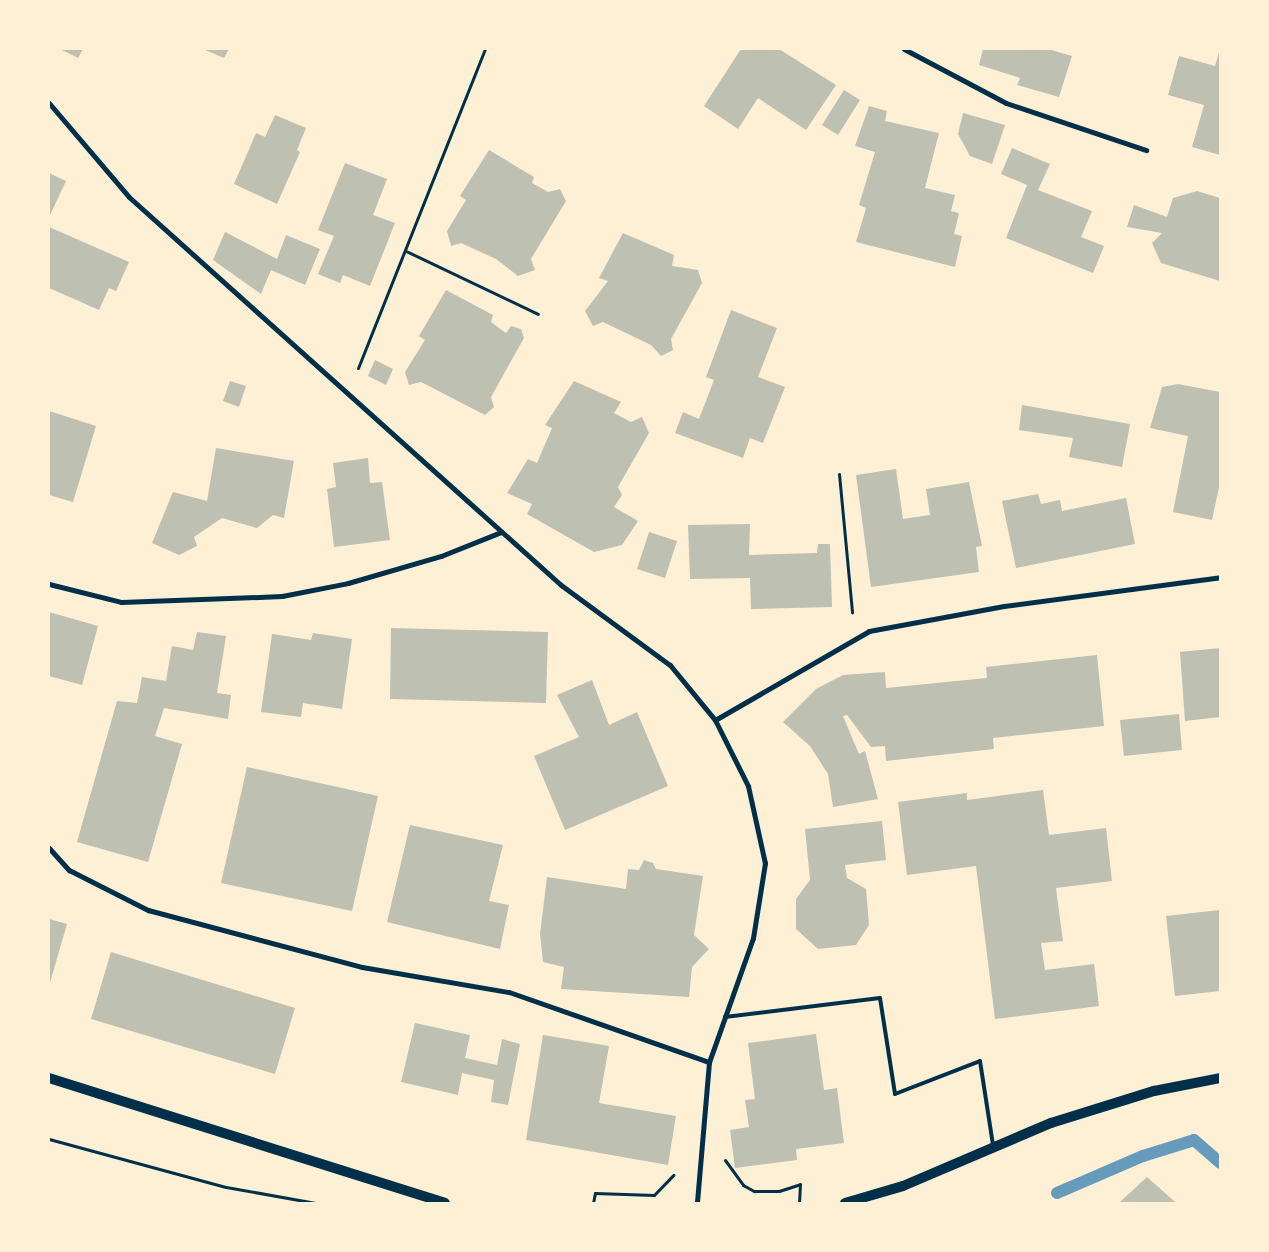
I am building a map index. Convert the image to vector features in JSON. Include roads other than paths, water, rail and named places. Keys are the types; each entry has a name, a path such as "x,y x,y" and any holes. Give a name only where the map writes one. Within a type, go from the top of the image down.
{"main road":[{"path":"49,1078 445,1203"},
{"path":"845,1203 903,1186 993,1146 1118,1101 1220,1078"}],"street":[{"path":"904,49 1006,103 1146,150"},
{"path":"49,103 130,197 561,585 670,665 715,720 748,786 765,863 753,938 709,1062 697,1203"},
{"path":"49,584 121,602 282,596 348,583 441,556 501,532"},
{"path":"715,720 869,631 1004,606 1220,576"},
{"path":"49,848 69,870 148,910 362,966 509,992 709,1062"}],"lane":[{"path":"725,1017 880,998 896,1094 980,1061 993,1146"}],"waterway":[{"path":"1057,1193 1143,1156 1194,1140 1220,1163"}]}
